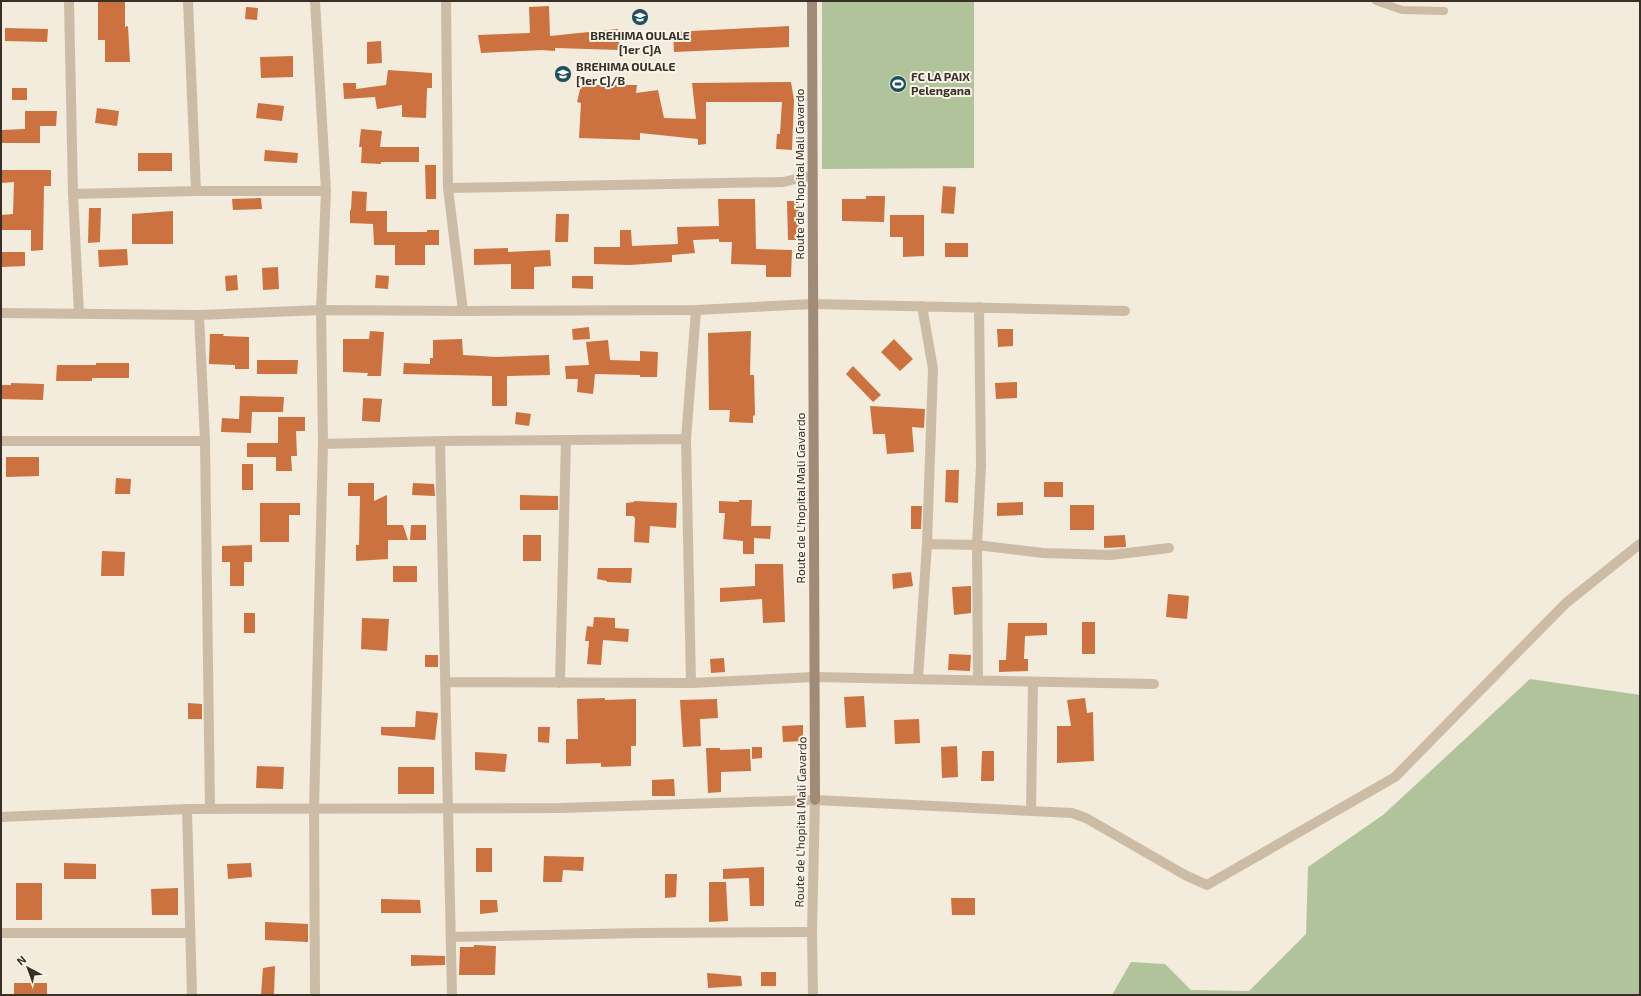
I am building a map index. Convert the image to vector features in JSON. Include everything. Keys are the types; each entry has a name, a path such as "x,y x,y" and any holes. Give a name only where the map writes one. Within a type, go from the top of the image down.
{"main road":[{"name":"Route de L'hopital Mali Gavardo","path":"812,1 815,800"}],"street":[{"path":"69,1 73,194 79,313"},
{"path":"188,1 196,191"},
{"path":"315,1 326,191 321,310 323,444 314,809 315,995"},
{"path":"446,1 448,188 463,311"},
{"path":"448,188 783,182 813,175"},
{"path":"73,194 196,191 326,191"},
{"path":"1,313 198,315 321,310 696,310 814,304 1125,311"},
{"path":"918,679 927,544 933,369 922,306"},
{"path":"978,680 977,545 981,465 980,307"},
{"path":"691,683 686,439 696,310"},
{"path":"198,315 205,441 210,809"},
{"path":"323,444 440,441 686,439"},
{"path":"560,683 566,440"},
{"path":"1,441 205,441"},
{"path":"440,441 452,995"},
{"path":"927,544 977,545 1044,553 1111,556 1169,548"},
{"path":"1,817 187,809 561,808 815,800 1072,812 1086,818 1185,876 1207,885 1395,777 1566,603 1640,544"},
{"path":"445,682 691,683 815,677 1154,684"},
{"path":"1031,810 1033,682"},
{"name":"Route de L'hopital Mali Gavardo","path":"813,995 812,932 815,800"},
{"path":"187,809 192,995"},
{"path":"450,937 642,932 812,932"},
{"path":"1,933 190,933"}],"lane":[{"path":"1376,1 1402,10 1444,11"}],"green space":[{"name":"FC LA PAIX Pelengana","path":"822,1 974,1 974,168 822,169"},
{"path":"1530,679 1640,695 1640,995 1112,995 1131,962 1165,964 1191,990 1249,991 1306,934 1308,867 1383,815"}],"building":[{"path":"98,2 125,2 125,27 128,26 130,62 105,62 105,40 98,40"},
{"path":"549,6 550,36 618,29 620,50 555,48 555,51 542,50 481,53 478,35 530,33 529,7"},
{"path":"246,7 258,8 257,20 245,19"},
{"path":"789,26 789,47 674,52 673,32"},
{"path":"5,28 48,29 47,42 5,41"},
{"path":"381,41 382,63 367,64 367,42"},
{"path":"293,56 293,77 261,78 260,57"},
{"path":"388,70 432,73 432,88 427,88 426,118 402,117 402,105 377,109 375,97 344,99 343,83 356,83 356,89 386,85"},
{"path":"791,82 794,100 792,150 776,149 777,134 780,134 782,102 706,102 706,144 698,145 698,139 640,133 640,140 579,138 581,103 577,102 581,85 637,85 636,93 658,90 664,118 696,119 692,83"},
{"path":"12,88 27,88 27,100 12,100"},
{"path":"258,103 284,106 282,121 256,118"},
{"path":"97,108 119,111 117,126 95,123"},
{"path":"25,111 57,111 56,126 40,126 40,143 1,143 1,130 25,129"},
{"path":"361,129 382,131 380,147 419,147 419,162 381,162 381,164 361,163 362,147 359,147"},
{"path":"265,150 298,153 297,163 264,161"},
{"path":"138,153 172,153 172,171 138,171"},
{"path":"425,165 436,165 436,199 426,199"},
{"path":"1,170 51,170 51,186 44,186 43,250 31,251 31,230 1,230 1,215 13,214 14,182 1,183"},
{"path":"943,186 956,187 954,214 941,213"},
{"path":"352,191 367,192 366,211 387,211 387,232 427,232 427,230 439,230 439,245 425,245 425,265 395,265 395,245 374,245 373,224 350,223"},
{"path":"866,196 885,196 884,222 842,221 842,199 866,199"},
{"path":"261,198 262,209 233,210 232,199"},
{"path":"718,199 755,199 756,249 792,250 791,277 766,277 766,265 731,264 732,242 719,242 719,239 693,240 695,253 672,255 672,262 630,265 594,264 594,247 620,247 620,230 631,230 632,246 678,244 677,227 719,226"},
{"path":"787,201 799,201 800,240 788,240"},
{"path":"89,208 101,208 100,242 88,243"},
{"path":"173,211 173,244 132,244 132,214"},
{"path":"556,214 569,214 568,242 555,242"},
{"path":"890,215 924,215 924,256 903,257 903,237 890,237"},
{"path":"945,243 968,243 968,257 945,257"},
{"path":"508,248 508,252 550,250 551,266 534,267 534,289 511,289 511,264 474,265 474,249"},
{"path":"127,249 128,265 99,267 98,250"},
{"path":"1,252 25,252 25,266 1,267"},
{"path":"278,267 279,289 263,290 262,268"},
{"path":"237,275 238,290 226,291 225,276"},
{"path":"376,275 389,276 388,289 375,288"},
{"path":"572,276 593,276 593,289 572,288"},
{"path":"589,327 590,339 573,340 572,329"},
{"path":"997,329 1013,329 1013,346 998,347"},
{"path":"370,331 384,332 381,376 367,376 368,373 343,372 343,339 369,339"},
{"path":"751,331 750,375 754,375 755,415 753,416 753,423 729,422 730,410 709,410 708,333"},
{"path":"210,334 249,337 249,369 235,369 235,365 209,364"},
{"path":"462,339 463,355 496,357 549,355 550,375 507,376 507,406 492,406 492,376 403,374 404,363 430,364 430,358 433,358 433,340"},
{"path":"894,339 913,359 900,371 881,352"},
{"path":"608,340 610,360 640,361 640,351 658,352 657,377 595,374 593,394 577,392 578,379 566,379 565,366 589,365 586,342"},
{"path":"257,360 298,360 297,374 257,374"},
{"path":"96,363 129,363 129,378 92,378 92,381 56,381 57,365 96,365"},
{"path":"853,366 881,395 873,402 846,374"},
{"path":"1017,382 1017,398 996,399 995,383"},
{"path":"11,383 44,384 43,400 1,399 1,385 11,385"},
{"path":"240,396 284,397 283,412 252,412 251,433 221,432 222,418 239,419"},
{"path":"363,398 382,399 380,422 362,421"},
{"path":"870,406 925,409 924,428 912,427 914,452 887,454 885,434 873,434"},
{"path":"516,412 531,414 529,426 515,424"},
{"path":"278,417 305,417 305,431 296,431 297,456 291,456 292,471 276,471 276,457 247,457 247,443 278,443"},
{"path":"6,457 39,457 39,476 6,477"},
{"path":"242,464 253,464 253,490 242,490"},
{"path":"946,470 959,470 958,503 945,502"},
{"path":"116,478 131,479 130,494 115,494"},
{"path":"1044,482 1063,482 1063,497 1044,497"},
{"path":"348,483 374,483 374,501 387,495 387,525 403,525 408,540 388,540 388,559 356,561 356,545 359,545 360,496 348,496"},
{"path":"413,483 434,484 435,496 412,495"},
{"path":"520,495 558,496 558,510 520,510"},
{"path":"739,500 752,500 751,526 771,526 770,539 754,538 754,554 743,554 743,541 723,539 725,513 719,513 719,501 739,502"},
{"path":"634,501 677,503 676,528 650,526 649,543 634,542 635,518 633,516 626,516 626,503"},
{"path":"1023,502 1023,515 997,516 997,503"},
{"path":"260,503 300,503 300,515 289,515 289,542 260,542"},
{"path":"1070,505 1094,505 1094,530 1070,530"},
{"path":"911,506 922,506 921,529 911,529"},
{"path":"411,525 426,525 426,540 410,540"},
{"path":"523,535 541,535 541,561 523,561"},
{"path":"1125,535 1126,547 1104,548 1104,536"},
{"path":"252,545 252,562 244,562 244,586 230,586 230,562 222,562 222,546"},
{"path":"102,551 125,552 124,576 101,576"},
{"path":"755,564 783,564 785,622 763,623 762,599 720,602 720,588 755,586"},
{"path":"393,566 417,566 417,582 393,582"},
{"path":"598,568 632,568 631,583 607,582 597,579"},
{"path":"911,572 913,586 893,589 892,574"},
{"path":"971,586 971,613 954,615 952,587"},
{"path":"1168,594 1189,596 1187,619 1166,617"},
{"path":"244,613 255,613 255,633 244,633"},
{"path":"594,617 615,618 615,628 629,629 628,642 603,640 601,665 587,664 589,641 585,641 587,626 593,627"},
{"path":"362,618 389,619 387,651 361,649"},
{"path":"1082,622 1095,622 1095,654 1082,654"},
{"path":"1008,623 1047,623 1047,635 1025,636 1024,659 1028,659 1028,671 999,672 999,660 1006,660"},
{"path":"949,654 971,655 970,671 948,670"},
{"path":"425,655 438,655 438,667 425,667"},
{"path":"724,658 725,672 711,673 710,659"},
{"path":"864,696 866,727 846,728 844,697"},
{"path":"605,698 605,700 636,699 636,746 631,746 631,766 601,767 601,763 566,764 566,739 578,739 577,699"},
{"path":"1085,698 1087,713 1093,712 1094,761 1057,763 1057,726 1071,726 1067,700"},
{"path":"717,699 718,718 700,719 701,746 683,747 680,700"},
{"path":"188,703 202,704 202,719 188,719"},
{"path":"416,711 438,713 435,740 381,735 381,727 415,727"},
{"path":"919,719 920,743 895,744 894,720"},
{"path":"803,725 803,741 783,742 782,726"},
{"path":"538,727 550,727 549,743 538,742"},
{"path":"957,746 958,777 942,778 941,747"},
{"path":"752,747 762,747 762,758 752,759"},
{"path":"706,748 720,748 720,750 750,749 751,771 721,772 721,792 708,793"},
{"path":"982,751 994,751 994,781 981,781"},
{"path":"475,752 507,754 505,772 475,770"},
{"path":"257,766 284,767 283,789 256,788"},
{"path":"398,767 434,767 434,794 398,794"},
{"path":"674,779 675,796 652,796 652,780"},
{"path":"476,848 492,848 492,872 476,872"},
{"path":"544,856 584,857 583,871 563,870 562,882 543,882"},
{"path":"64,863 96,864 96,879 64,879"},
{"path":"251,863 252,877 228,879 227,864"},
{"path":"764,867 764,906 750,906 749,878 723,879 723,869"},
{"path":"665,874 677,874 676,897 665,898"},
{"path":"709,882 726,882 728,921 709,922"},
{"path":"16,883 42,883 42,920 16,920"},
{"path":"178,888 178,915 152,915 151,889"},
{"path":"951,898 975,898 975,915 952,915"},
{"path":"381,899 420,900 421,913 381,913"},
{"path":"480,900 497,900 498,912 480,914"},
{"path":"265,922 308,924 308,942 265,940"},
{"path":"474,945 496,946 495,975 459,975 460,947 474,947"},
{"path":"411,955 445,956 445,965 411,966"},
{"path":"275,966 274,995 261,995 263,968"},
{"path":"761,972 776,972 776,986 761,986"},
{"path":"707,973 741,976 742,986 708,988"},
{"path":"14,983 47,983 47,995 14,995"}],"place":[{"name":"BREHIMA OULALE [1er C]A","path":"640,17"},
{"name":"BREHIMA OULALE [1er C]/B","path":"563,74"},
{"name":"FC LA PAIX Pelengana","path":"898,84"}]}
